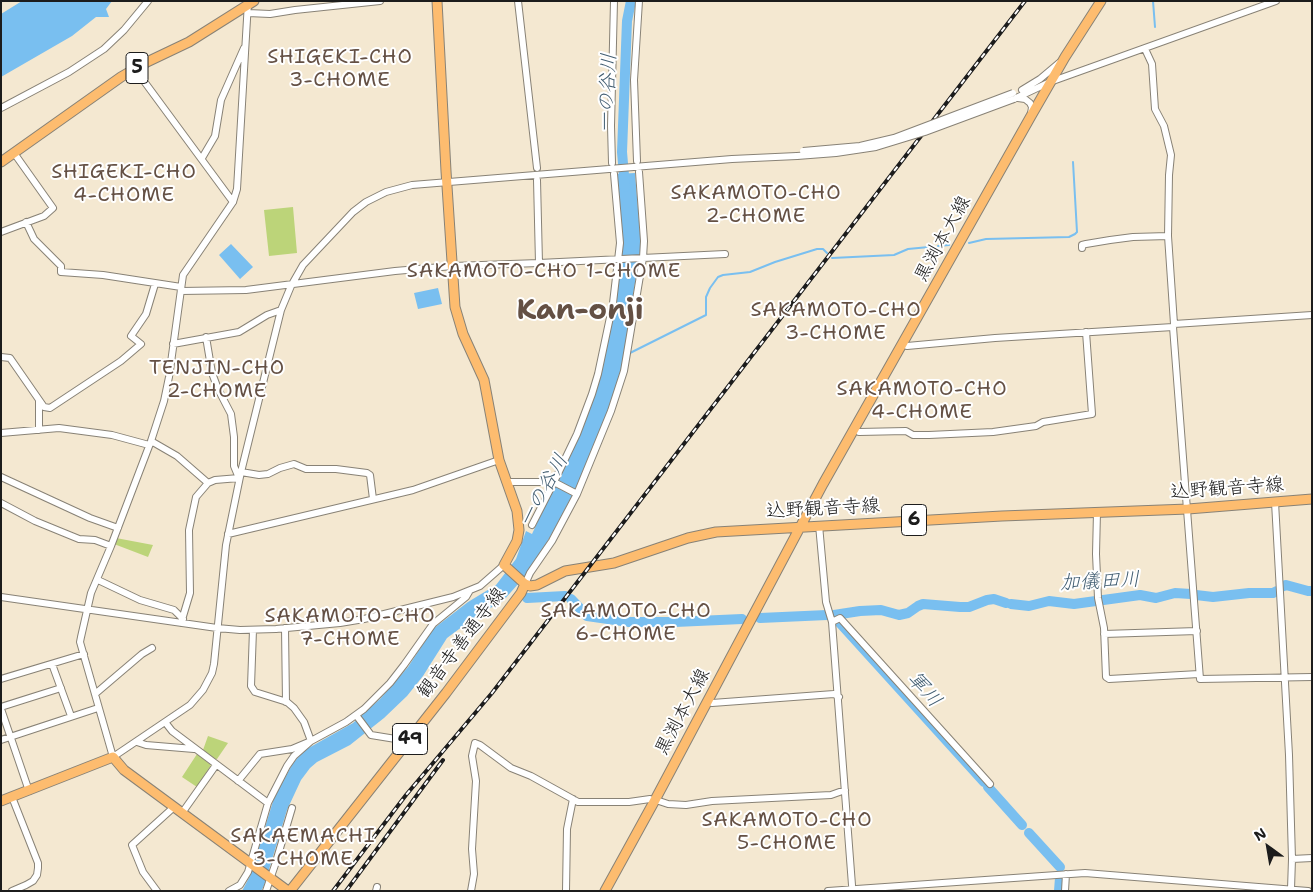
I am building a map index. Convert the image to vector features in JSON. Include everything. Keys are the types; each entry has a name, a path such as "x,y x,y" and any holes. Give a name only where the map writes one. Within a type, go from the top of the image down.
{"main road":[{"name":"観音寺善通寺線","path":"113,757 124,770 289,891 408,741 521,593 524,583 506,567 517,541 519,530 516,506 499,460 484,380 456,316 446,181 437,1"},
{"name":"黒渕本大線","path":"605,891 823,484 1040,99 1101,1"},
{"name":"5","path":"1,162 135,69 190,42 249,5"},
{"name":"込野観音寺線","path":"524,583 530,586 537,585 576,568 614,563 700,535 716,532 819,525 1188,509 1312,499"},
{"path":"1,801 113,757"}],"street":[{"path":"1,108 69,72 104,49 124,30 148,1"},
{"path":"380,1 270,14 249,5 239,181 233,202 183,274 164,402 118,528 91,594 80,642 113,757 190,705 208,682 214,664 228,534 240,476 281,310 291,286 303,265 348,217 366,202 398,188 446,181 797,154 860,146 911,132 1036,89 1050,82"},
{"path":"518,1 537,168"},
{"path":"532,525 577,434 598,374 613,303 620,243 610,126 614,1"},
{"path":"524,583 552,541 577,494 611,411 624,371 644,258 634,80 639,1"},
{"path":"1022,90 1145,49 1276,1"},
{"path":"202,158 215,136 221,100 246,45"},
{"path":"1145,49 1152,64 1155,109 1164,126 1170,156 1168,236 1173,326 1200,679 1312,677"},
{"path":"797,154 836,153 876,147 925,132 1013,96 1040,79 1065,57"},
{"path":"135,69 233,202"},
{"path":"1036,89 1041,90 1040,99"},
{"path":"1013,96 1025,99 1030,103 1032,107 1031,116"},
{"path":"1,232 44,216 53,208 14,153"},
{"path":"537,180 540,263"},
{"path":"26,222 34,239 61,266 61,272 103,275 181,289 246,290 291,286 395,271 453,266 725,254"},
{"path":"1082,248 1082,245 1110,240 1168,236"},
{"path":"1,357 10,358 39,401 44,407 50,408 121,361 141,344 131,336 146,314 155,284"},
{"path":"173,344 239,332 267,315 281,310"},
{"path":"907,346 1312,315"},
{"path":"859,432 906,431 913,435 929,435 994,432 1036,426 1043,422 1092,414 1086,332"},
{"path":"206,337 212,373 231,414 234,437 234,466 240,476"},
{"path":"39,401 39,430"},
{"path":"1,433 59,428 150,443 177,456 208,483"},
{"path":"228,534 413,490 499,460"},
{"path":"182,621 190,593 188,530 196,497 208,483 240,476 268,474 294,464 306,469 336,469 367,473 370,475 373,499"},
{"path":"1,477 90,518 118,528"},
{"path":"507,482 554,482 577,494"},
{"path":"1275,502 1285,678 1292,859 1290,889"},
{"path":"1,504 79,539 95,540 111,546"},
{"path":"1097,512 1096,554 1107,679 1199,674"},
{"path":"819,525 826,602 832,622 836,693 839,697 852,885"},
{"path":"1,597 182,621 217,628 253,630 340,623 364,619 469,592 506,567"},
{"path":"98,580 140,600 174,610 182,621"},
{"path":"238,781 260,754 292,749 311,741 356,716 390,683 433,624 466,597 469,592"},
{"path":"832,622 840,618 990,784"},
{"path":"285,628 286,702"},
{"path":"253,630 252,686 255,692 286,702 294,708 304,722 311,741"},
{"path":"1104,634 1197,631"},
{"path":"95,691 152,648"},
{"path":"1,679 84,654"},
{"path":"52,664 71,716"},
{"path":"29,790 1,708 61,688"},
{"path":"712,703 834,694 839,697"},
{"path":"1,740 98,708"},
{"path":"356,716 371,735 408,741"},
{"path":"165,722 172,731 268,803"},
{"path":"229,891 240,885 248,872 261,822 286,766 311,741"},
{"path":"137,742 146,745 195,749"},
{"path":"471,891 474,874 472,849 476,781 472,756 475,743 511,768 531,776 578,802 629,802 650,799"},
{"path":"182,813 216,765"},
{"path":"659,801 668,804 686,805 712,801 831,795 845,790"},
{"path":"12,797 38,863 37,875 33,881 12,891"},
{"path":"566,891 567,829 572,799"},
{"path":"157,891 143,872 132,846 174,807"},
{"path":"266,891 292,808"},
{"path":"1292,859 1312,858"},
{"path":"828,891 1085,873 1255,889 1308,891"},
{"path":"1065,891 1066,874"}],"green space":[{"path":"293,207 297,253 269,256 264,210"},
{"path":"116,538 153,545 148,557 114,544"},
{"path":"208,736 228,743 217,759 214,759 203,750"},
{"path":"197,754 211,765 197,787 182,777"}],"water":[{"path":"22,1 112,1 106,9 109,17 96,17 72,36 1,77 1,14"},
{"path":"635,173 641,245 620,378 598,438 572,496 550,537 527,574 503,601 478,615 447,638 423,676 407,696 384,718 350,745 317,762 310,768 301,780 287,810 264,886 261,891 242,891 250,876 274,798 293,763 305,750 353,723 380,699 408,667 433,629 468,602 496,585 516,559 526,531 532,534 578,435 599,379 619,266 615,174"},
{"path":"231,244 253,267 240,279 219,255"},
{"path":"438,288 442,304 418,309 414,293"}],"waterway":[{"name":"一の谷川","path":"625,187 622,152 627,21 631,1"},
{"path":"1153,1 1155,27"},
{"path":"969,243 986,239 1069,237 1075,234 1077,232 1073,162"},
{"path":"938,246 949,245"},
{"path":"832,258 894,255 908,249 929,247"},
{"path":"630,353 706,315 706,297 718,277 750,272 817,249 823,249 827,253"},
{"name":"加儀田川","path":"1281,587 1286,585 1312,591"},
{"name":"加儀田川","path":"1196,595 1213,597 1249,593 1273,593 1277,591"},
{"name":"加儀田川","path":"1011,604 1029,606 1049,601 1074,604 1140,595 1156,598 1175,593 1191,594"},
{"name":"加儀田川","path":"527,598 565,596"},
{"name":"加儀田川","path":"571,599 587,616 629,622 742,619"},
{"name":"加儀田川","path":"834,615 881,610 899,615 908,613 923,604 969,607 994,599 1006,603"},
{"name":"加儀田川","path":"760,618 827,615"},
{"name":"軍川","path":"839,622 984,782"},
{"name":"軍川","path":"988,787 1022,825"},
{"name":"軍川","path":"1029,833 1060,867"},
{"name":"軍川","path":"1059,891 1060,878"}],"railway":[{"path":"333,891 406,795 492,693 1025,1"},
{"path":"346,891 443,760"}],"district":[{"name":"SHIGEKI-CHO 3-CHOME","path":"340,70"},
{"name":"SHIGEKI-CHO 4-CHOME","path":"124,184"},
{"name":"SAKAMOTO-CHO 2-CHOME","path":"756,206"},
{"name":"SAKAMOTO-CHO 1-CHOME","path":"544,272"},
{"name":"Kan-onji","path":"580,311"},
{"name":"SAKAMOTO-CHO 3-CHOME","path":"836,322"},
{"name":"TENJIN-CHO 2-CHOME","path":"217,380"},
{"name":"SAKAMOTO-CHO 4-CHOME","path":"922,402"},
{"name":"SAKAMOTO-CHO 6-CHOME","path":"626,624"},
{"name":"SAKAMOTO-CHO 7-CHOME","path":"350,628"},
{"name":"SAKAMOTO-CHO 5-CHOME","path":"787,832"},
{"name":"SAKAEMACHI 3-CHOME","path":"303,848"}]}
